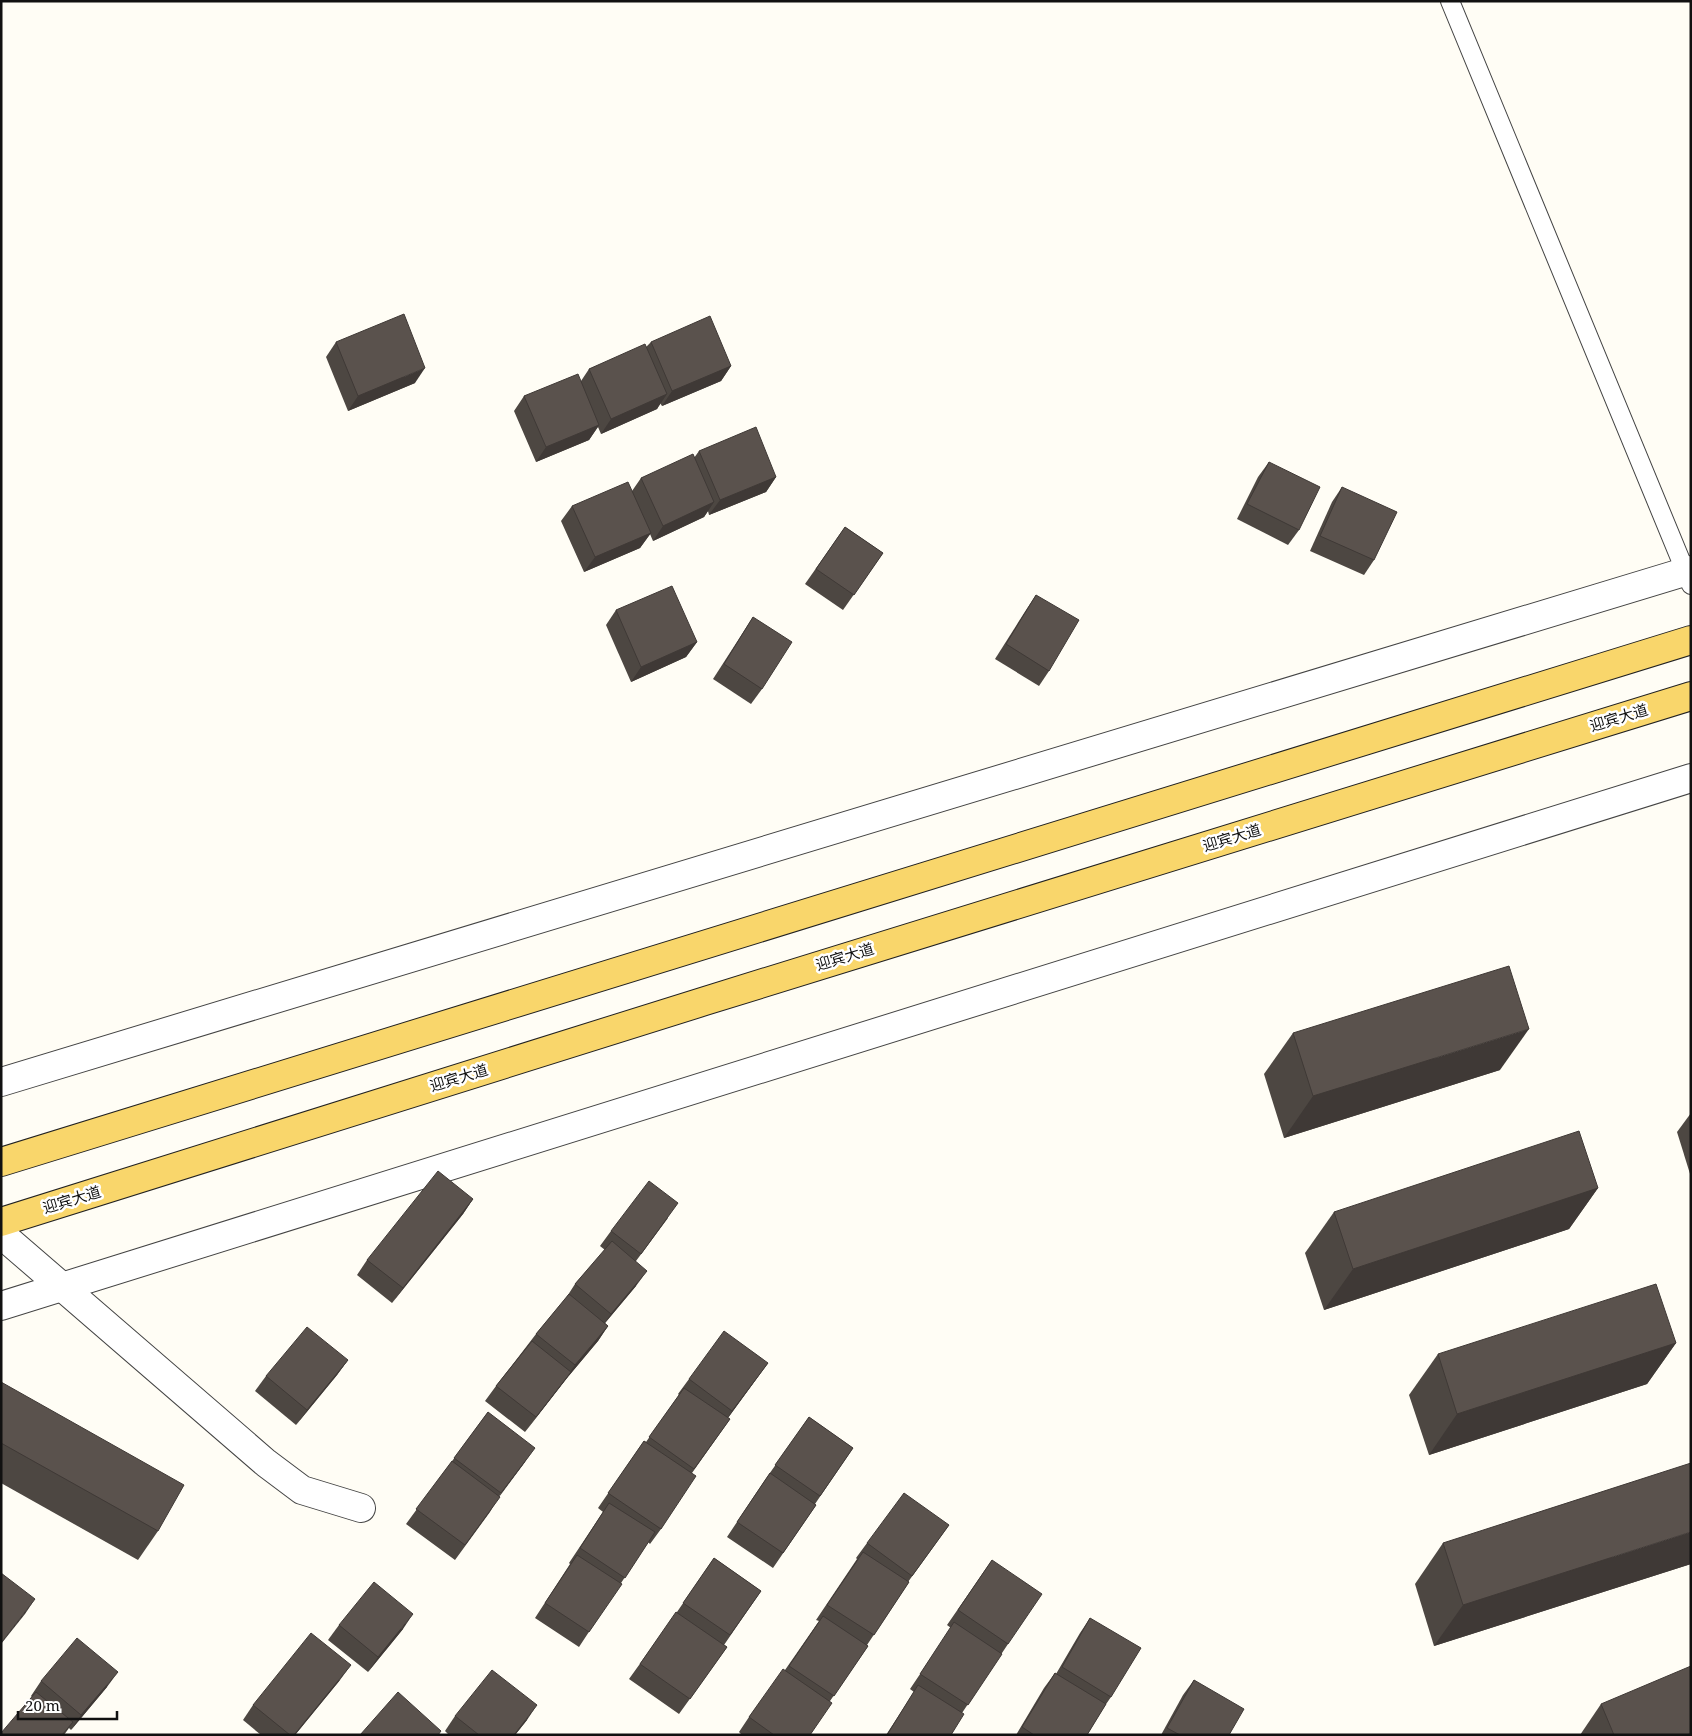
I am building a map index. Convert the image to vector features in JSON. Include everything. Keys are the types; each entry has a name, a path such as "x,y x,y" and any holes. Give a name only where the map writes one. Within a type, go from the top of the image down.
{"main road":[{"path":"1,1162 1691,640"},
{"name":"迎宾大道","path":"1,1222 705,1000 1691,696"}],"street":[{"path":"1,1082 1689,575"},
{"path":"1,1306 1691,778"},
{"path":"1,1234 273,1469 302,1490 361,1508"}],"lane":[{"path":"1450,1 1689,575"}],"building":[{"path":"404,314 425,368 358,396 336,342"},
{"path":"710,316 731,366 672,391 651,342"},
{"path":"645,344 667,394 611,419 589,369"},
{"path":"578,374 599,425 546,447 524,396"},
{"path":"756,427 776,477 720,500 699,451"},
{"path":"693,454 714,502 663,526 641,478"},
{"path":"1269,462 1320,487 1299,530 1247,504"},
{"path":"628,482 651,533 595,557 572,506"},
{"path":"1342,487 1397,512 1374,560 1320,536"},
{"path":"845,527 883,553 854,595 816,569"},
{"path":"672,586 697,642 641,667 616,610"},
{"path":"1036,595 1079,620 1049,671 1006,644"},
{"path":"753,617 792,642 762,689 724,664"},
{"path":"1509,966 1529,1029 1313,1096 1293,1033"},
{"path":"1579,1131 1598,1188 1353,1269 1334,1212"},
{"path":"438,1171 473,1199 403,1288 367,1260"},
{"path":"649,1181 678,1203 641,1254 611,1231"},
{"path":"612,1241 647,1271 611,1314 575,1284"},
{"path":"1656,1284 1676,1343 1457,1414 1438,1354"},
{"path":"569,1294 608,1326 575,1365 536,1334"},
{"path":"307,1327 348,1360 307,1410 266,1376"},
{"path":"724,1331 768,1363 732,1411 689,1379"},
{"path":"532,1341 571,1372 536,1417 496,1386"},
{"path":"1,1382 184,1485 158,1531 1,1443"},
{"path":"684,1388 730,1419 694,1469 649,1437"},
{"path":"488,1412 535,1448 501,1493 454,1458"},
{"path":"809,1417 853,1448 820,1496 775,1465"},
{"path":"644,1441 696,1476 661,1529 608,1493"},
{"path":"452,1461 500,1497 465,1545 416,1509"},
{"path":"1691,1463 1691,1532 1463,1605 1443,1543"},
{"path":"770,1473 816,1505 783,1553 737,1522"},
{"path":"904,1493 949,1525 912,1576 867,1543"},
{"path":"609,1503 655,1532 625,1578 580,1548"},
{"path":"863,1552 909,1582 874,1635 827,1605"},
{"path":"577,1555 622,1584 589,1632 545,1603"},
{"path":"714,1558 761,1591 730,1635 683,1603"},
{"path":"992,1560 1042,1594 1008,1644 958,1610"},
{"path":"1,1573 35,1599 1,1643"},
{"path":"374,1582 413,1614 378,1657 339,1625"},
{"path":"676,1612 727,1647 690,1699 640,1664"},
{"path":"823,1616 868,1646 834,1696 789,1666"},
{"path":"1090,1618 1141,1648 1111,1697 1062,1667"},
{"path":"954,1622 1002,1654 968,1705 920,1674"},
{"path":"311,1633 351,1665 294,1735 290,1735 253,1705"},
{"path":"77,1638 118,1672 81,1715 41,1681"},
{"path":"1691,1666 1691,1733 1687,1735 1614,1735 1601,1704"},
{"path":"783,1669 832,1703 810,1735 774,1735 749,1717"},
{"path":"492,1670 537,1705 514,1735 479,1735 455,1716"},
{"path":"1055,1673 1106,1704 1087,1735 1034,1735 1022,1727"},
{"path":"1194,1680 1244,1709 1229,1735 1180,1735 1167,1728"},
{"path":"918,1685 964,1714 951,1735 887,1735"},
{"path":"36,1692 73,1722 62,1735 1,1735 1,1733"},
{"path":"398,1692 441,1731 438,1735 360,1735"}]}
